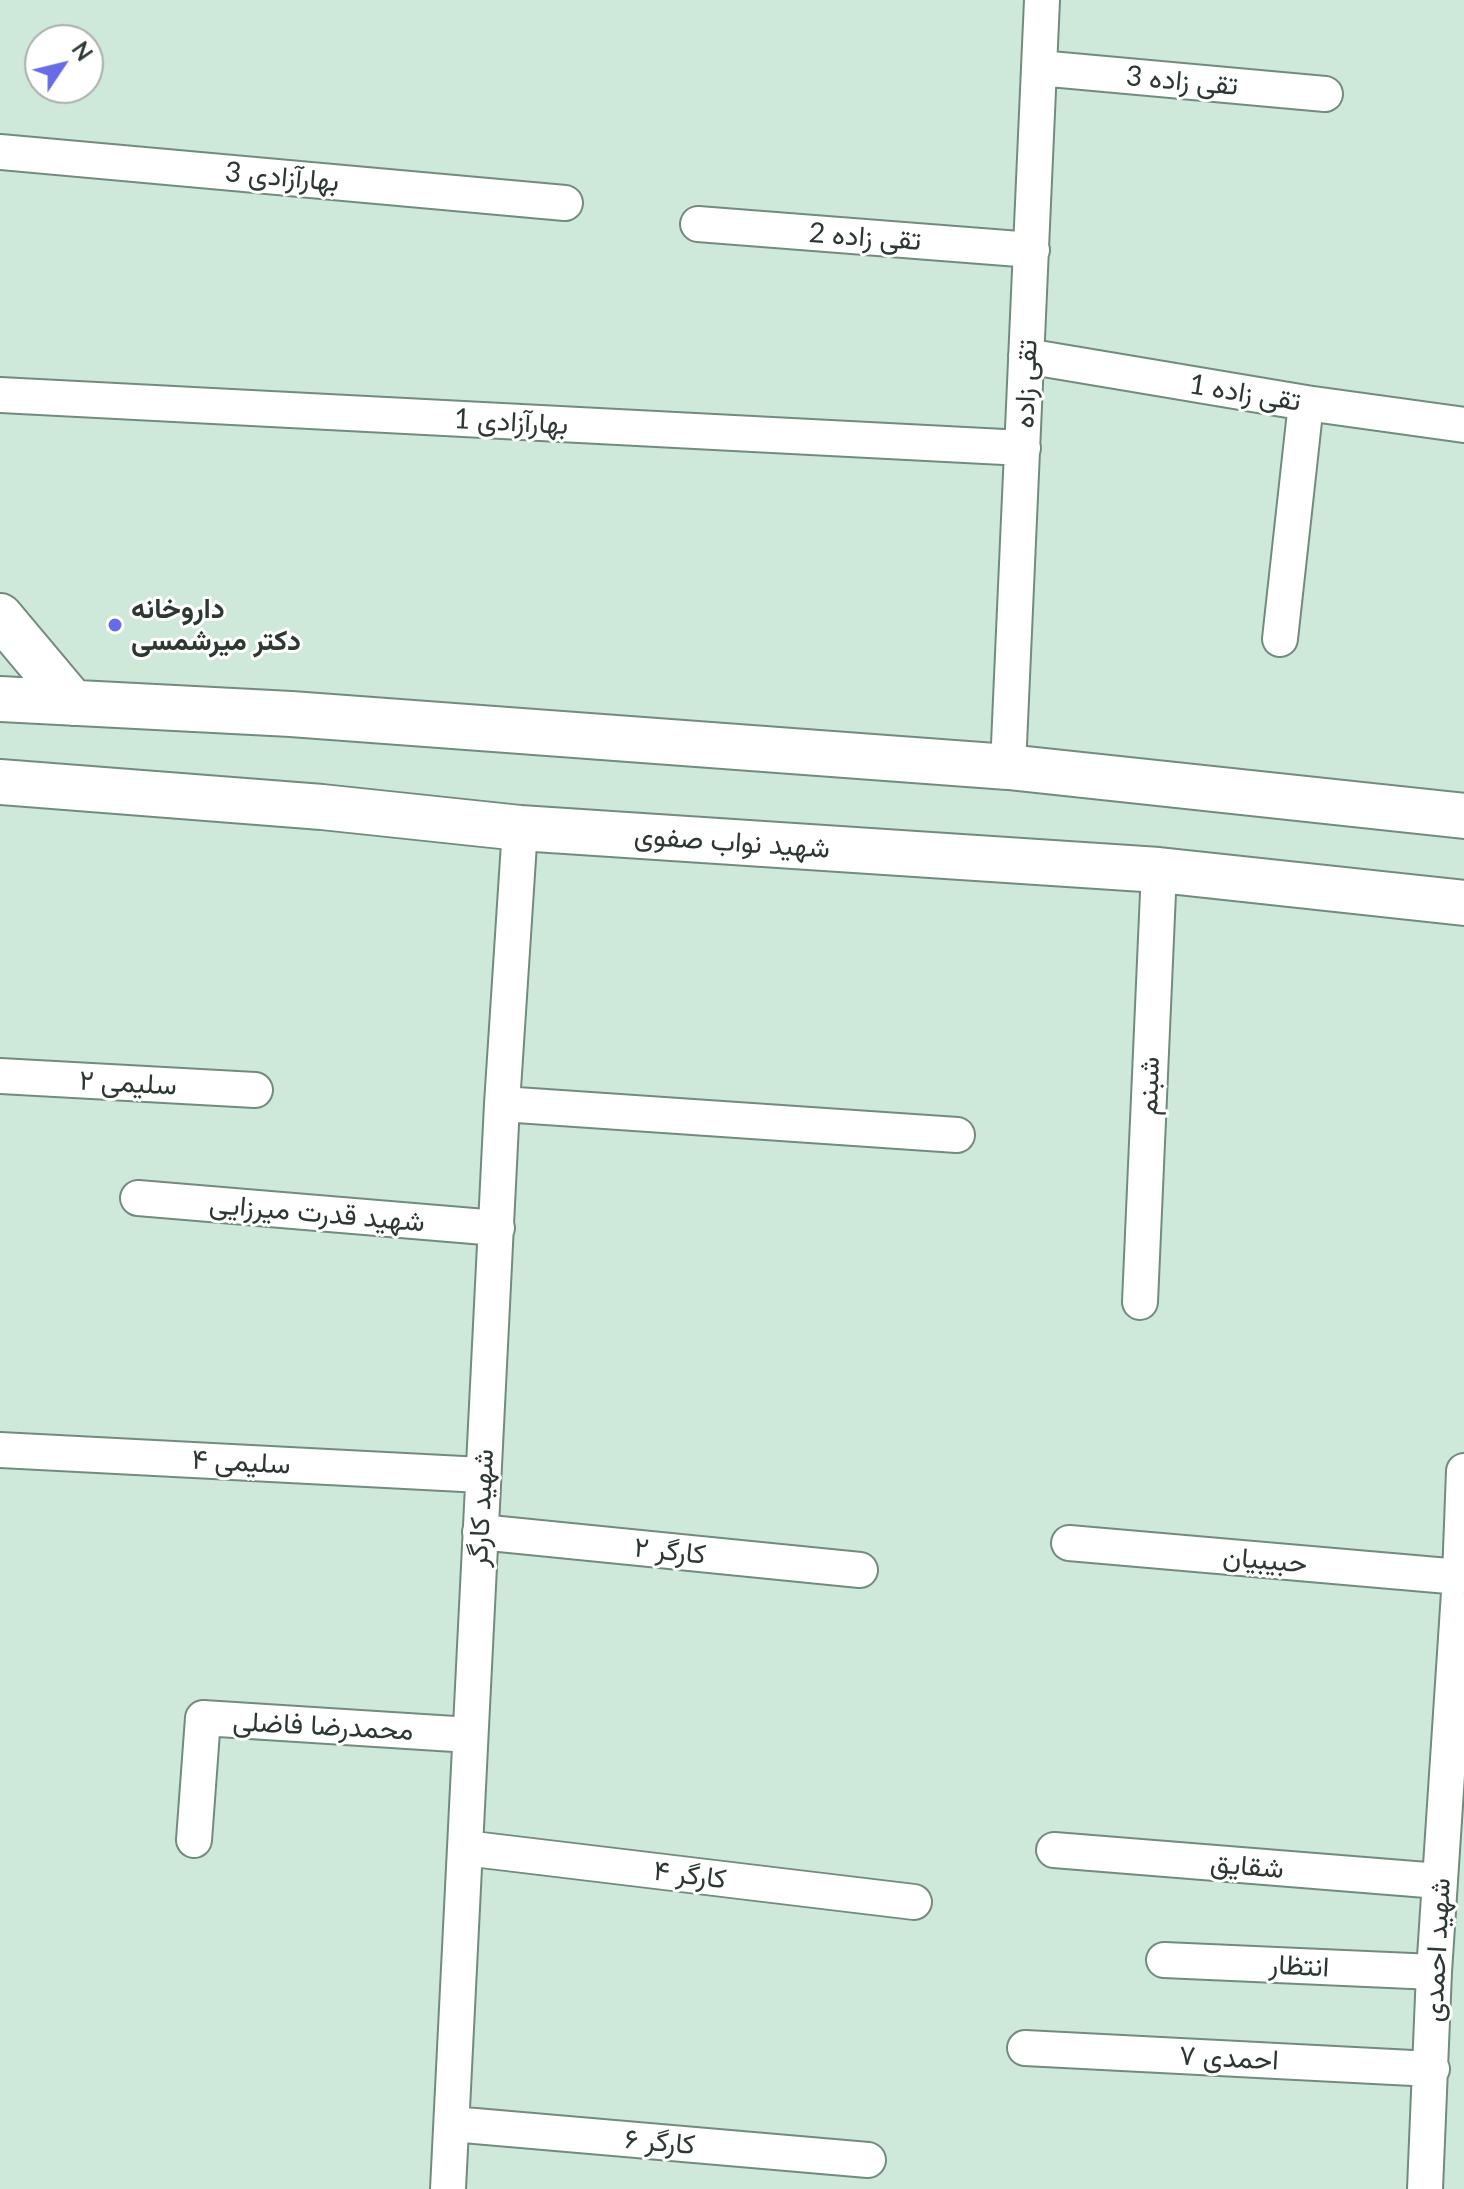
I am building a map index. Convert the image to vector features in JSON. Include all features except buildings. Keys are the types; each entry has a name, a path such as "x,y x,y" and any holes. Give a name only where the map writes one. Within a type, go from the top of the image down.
{"main road":[{"path":"0,616 73,703"},
{"path":"0,699 291,714 1008,767 1464,816"},
{"name":"شهید نواب صفوی","path":"0,782 322,807 520,828 1159,870 1464,903"}],"street":[{"name":"تقی زاده","path":"1008,767 1042,0"},
{"name":"تقی زاده 3","path":"1039,68 1325,94"},
{"name":"بهارآزادی 3","path":"0,152 565,203"},
{"name":"تقی زاده 2","path":"698,224 1032,250"},
{"name":"تقی زاده 1","path":"1026,356 1306,403 1464,425"},
{"name":"بهارآزادی 1","path":"0,395 1023,448"},
{"path":"1280,639 1306,403"},
{"name":"شهید کارگر","path":"448,2189 482,1475 520,828"},
{"name":"شبنم","path":"1140,1302 1159,870"},
{"name":"سلیمی ۲","path":"0,1076 255,1090"},
{"path":"502,1104 957,1135"},
{"name":"شهید قدرت میرزایی","path":"138,1198 497,1228"},
{"name":"سلیمی ۴","path":"0,1450 482,1475"},
{"name":"شهید احمدی","path":"1425,2189 1434,1972 1464,1471"},
{"name":"کارگر ۲","path":"480,1532 860,1570"},
{"name":"حبیبیان","path":"1069,1543 1460,1577"},
{"name":"محمدرضا فاضلی","path":"194,1840 203,1718 470,1735"},
{"name":"کارگر ۴","path":"465,1848 914,1902"},
{"name":"شقایق","path":"1054,1850 1439,1881"},
{"name":"انتظار","path":"1164,1960 1434,1972"},
{"name":"احمدی ۷","path":"1025,2048 1432,2069"},
{"name":"کارگر ۶","path":"452,2124 868,2160"}],"place":[{"name":"داروخانه دکتر میرشمسی","path":"115,625"}]}
